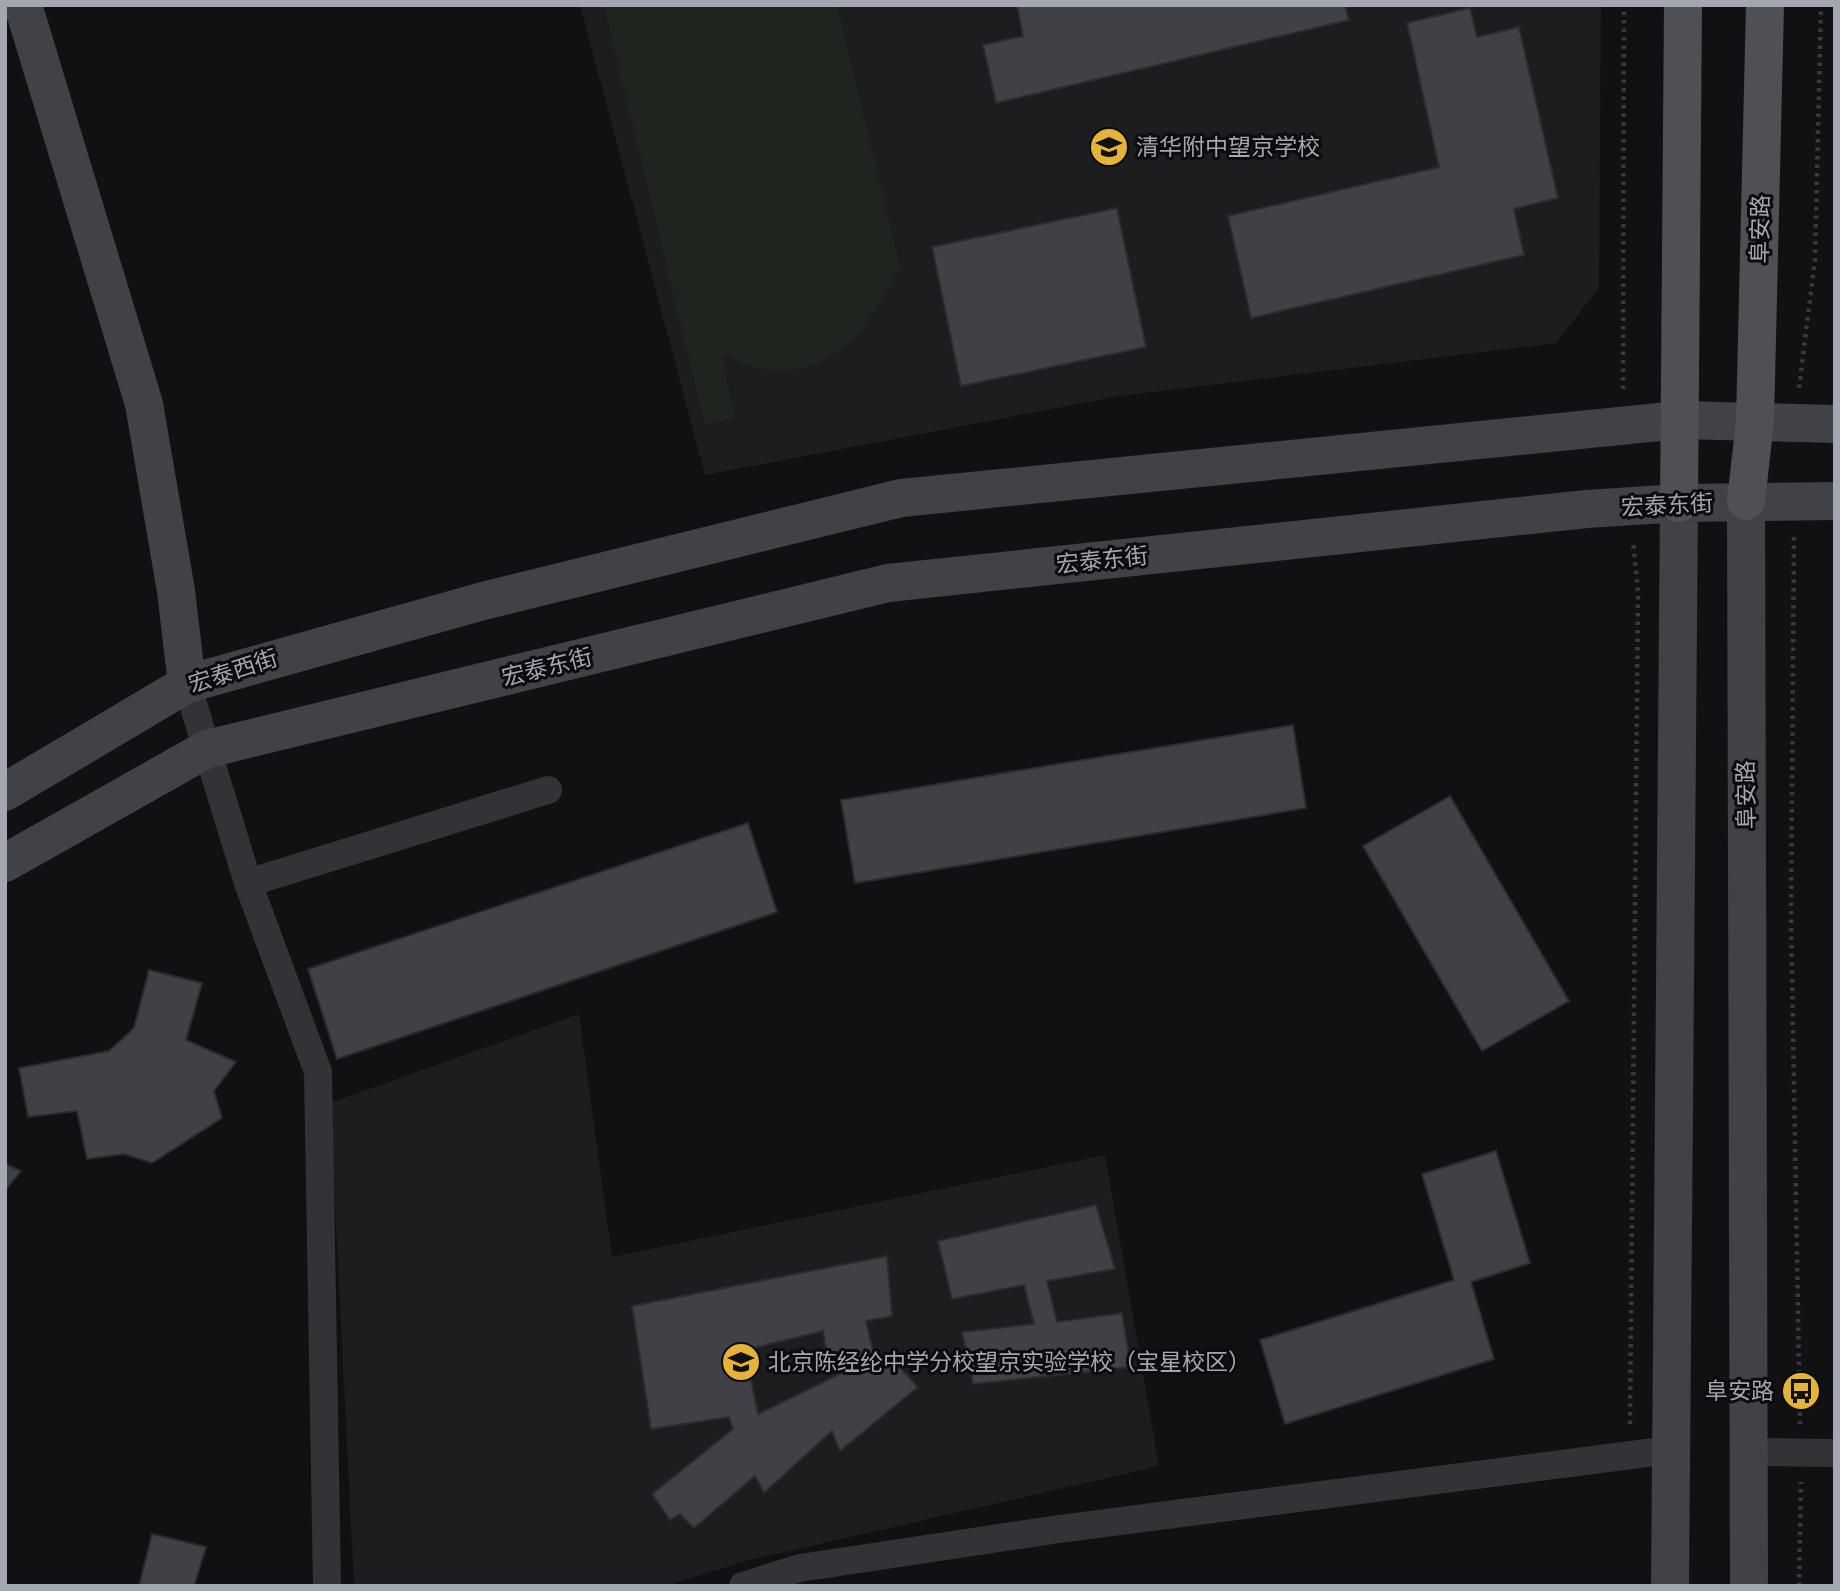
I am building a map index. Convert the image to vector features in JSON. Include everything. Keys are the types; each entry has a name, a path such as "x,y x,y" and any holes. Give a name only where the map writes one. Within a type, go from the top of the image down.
{"main road":[{"path":"23,5 144,404 176,591 187,684"},
{"path":"1670,1586 1683,5"},
{"name":"阜安路","path":"1749,1586 1751,1452 1744,585 1746,501 1755,421 1765,5"},
{"name":"宏泰西街","path":"5,792 187,684 483,601 901,498 1679,420 1835,424"},
{"name":"宏泰东街","path":"206,749 888,583 1630,507 1746,501 1835,501"},
{"path":"5,863 206,749"}],"street":[{"path":"187,684 248,883 317,1072 327,1586"},
{"path":"248,883 548,789"},
{"path":"743,1586 800,1569 1059,1529 1670,1450"},
{"path":"1751,1452 1835,1452"}],"path":[{"path":"1622,425 1623,5"},
{"path":"1797,422 1800,362 1815,259 1821,5"},
{"path":"1794,501 1791,916 1801,1453 1799,1586"},
{"path":"1629,1456 1638,592 1630,507"}],"shaded area":[{"name":"清华附中望京学校","path":"580,5 1601,5 1599,288 1556,343 1120,396 705,475"},
{"path":"604,5 837,5 900,267 863,327 848,344 831,356 812,365 789,370 757,368 721,354 735,418 705,425"},
{"name":"北京陈经纶中学分校望京实验学校（宝星校区）","path":"579,1014 612,1257 1105,1155 1159,1466 746,1561 665,1586 354,1586 330,1103"}],"building":[{"path":"1017,5 1345,5 1349,20 996,103 983,45 1023,36"},
{"path":"1470,8 1477,37 1519,27 1558,198 1514,209 1524,255 1251,318 1228,216 1439,167 1407,23"},
{"path":"1117,208 1146,347 961,386 932,247"},
{"path":"1293,725 1306,808 855,883 841,800"},
{"path":"1450,796 1569,1001 1482,1051 1363,846"},
{"path":"748,823 777,912 337,1059 308,969"},
{"path":"149,970 202,983 186,1040 236,1062 214,1091 222,1118 152,1163 124,1154 87,1159 77,1111 28,1117 19,1068 109,1051 134,1028"},
{"path":"1496,1151 1530,1263 1471,1282 1494,1359 1285,1424 1260,1340 1454,1280 1422,1174"},
{"path":"5,1164 21,1171 5,1191"},
{"path":"1096,1205 1115,1269 1047,1281 1057,1322 1122,1313 1131,1367 973,1384 962,1332 1034,1324 1024,1285 952,1299 938,1241"},
{"path":"887,1256 892,1316 866,1321 875,1359 887,1354 918,1387 840,1451 832,1431 764,1493 755,1476 694,1528 680,1514 670,1520 652,1494 733,1429 729,1417 651,1429 632,1306","holes":["823,1331 827,1357 847,1354 850,1369 758,1414 745,1350"]},
{"path":"152,1534 206,1547 194,1586 139,1586"}],"place":[{"name":"清华附中望京学校","path":"1109,147"},
{"name":"北京陈经纶中学分校望京实验学校（宝星校区）","path":"741,1362"},
{"name":"阜安路","path":"1801,1391"}]}
